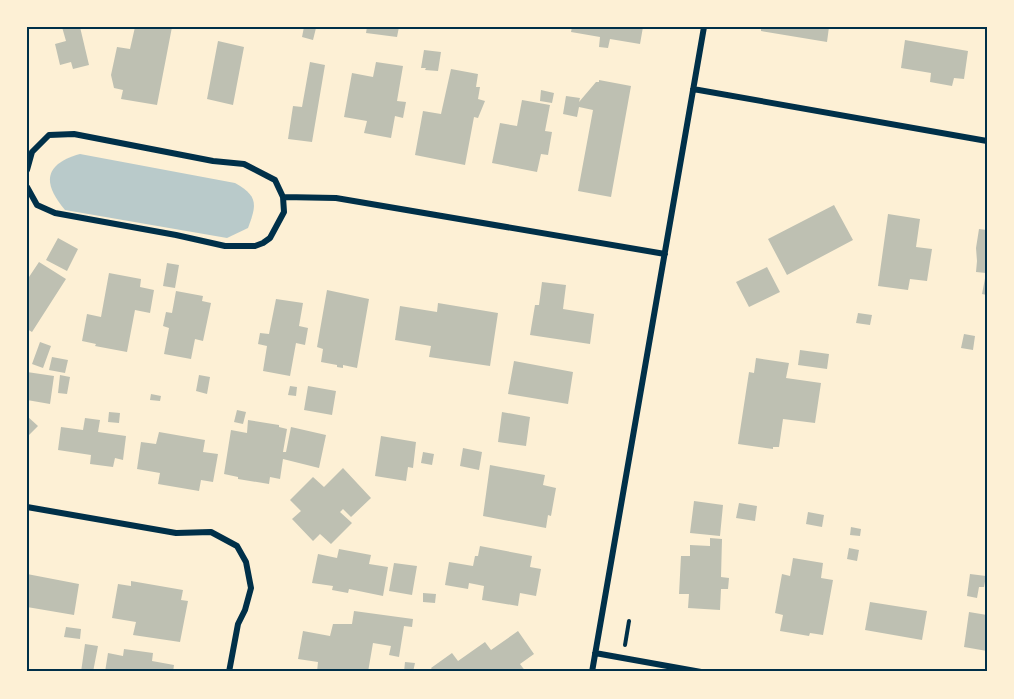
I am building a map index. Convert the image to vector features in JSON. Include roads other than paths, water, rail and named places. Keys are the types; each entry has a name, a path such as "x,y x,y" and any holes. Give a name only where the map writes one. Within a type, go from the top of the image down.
{"street":[{"path":"592,672 704,27"},
{"path":"693,89 987,141"},
{"path":"27,170 32,152 49,135 74,134 213,161 244,164 275,180 283,197 284,212 270,238 264,243 255,246 225,246 176,234 56,213 37,205 27,187"},
{"path":"283,197 336,198 665,254"},
{"path":"27,507 176,533 211,532 237,546 246,562 251,588 245,610 238,624 229,672"},
{"path":"595,653 701,672"}]}
